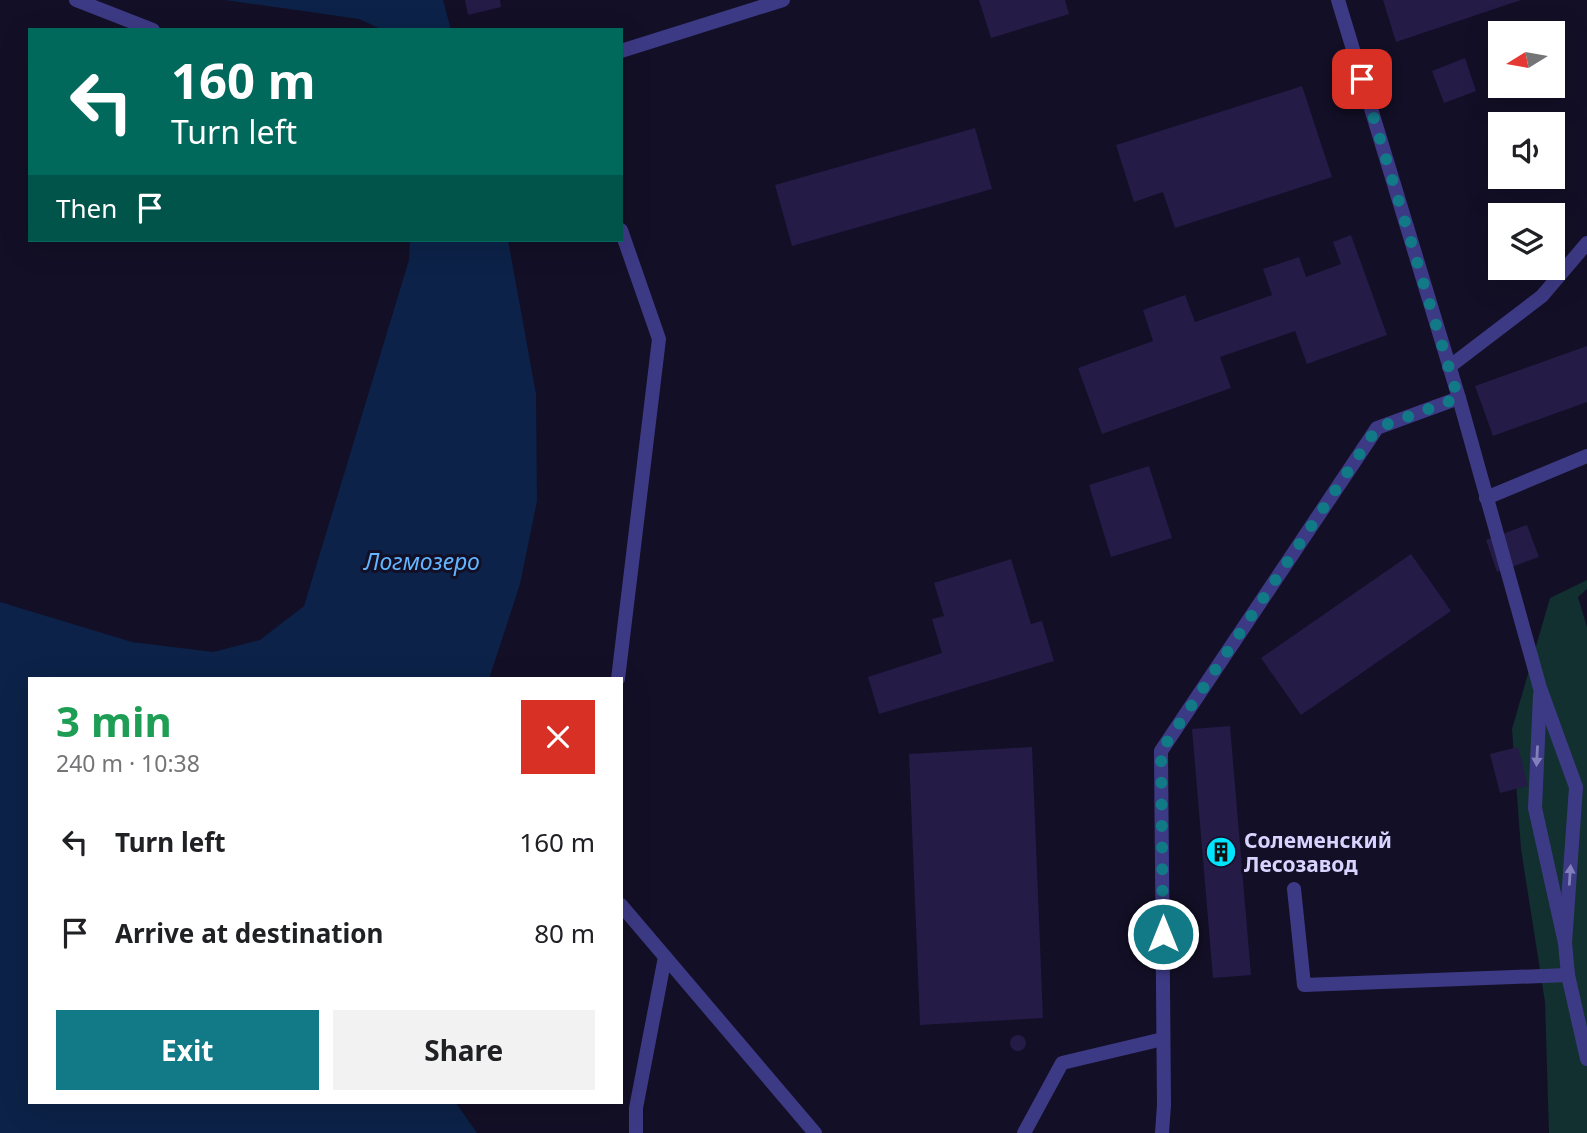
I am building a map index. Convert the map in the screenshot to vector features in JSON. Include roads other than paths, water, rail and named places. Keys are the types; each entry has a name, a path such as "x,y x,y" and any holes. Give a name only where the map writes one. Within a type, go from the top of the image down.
{"lane":[{"path":"76,0 148,28"},
{"path":"623,50 783,0"},
{"path":"1338,0 1449,367 1540,688 1576,787 1565,943"},
{"path":"618,677 659,339 623,236"},
{"path":"1449,367 1542,296 1587,243"},
{"path":"1162,1133 1161,751 1377,428 1458,398"},
{"path":"1486,498 1587,457"},
{"path":"1540,688 1535,808 1587,1059"},
{"path":"1294,889 1304,985 1568,975"},
{"path":"623,907 816,1133"},
{"path":"636,1133 636,1108 665,957"},
{"path":"1024,1133 1062,1063 1163,1039"}],"water":[{"path":"225,0 443,0 450,28 379,28 359,19"},
{"name":"Логмозеро","path":"410,242 508,242 536,394 537,501 520,584 490,677 28,677 28,1104 457,1104 477,1133 0,1133 0,602 132,642 213,652 260,640 304,606 409,260"}],"place":[{"name":"Солеменский Лесозавод","path":"1221,852"}]}
